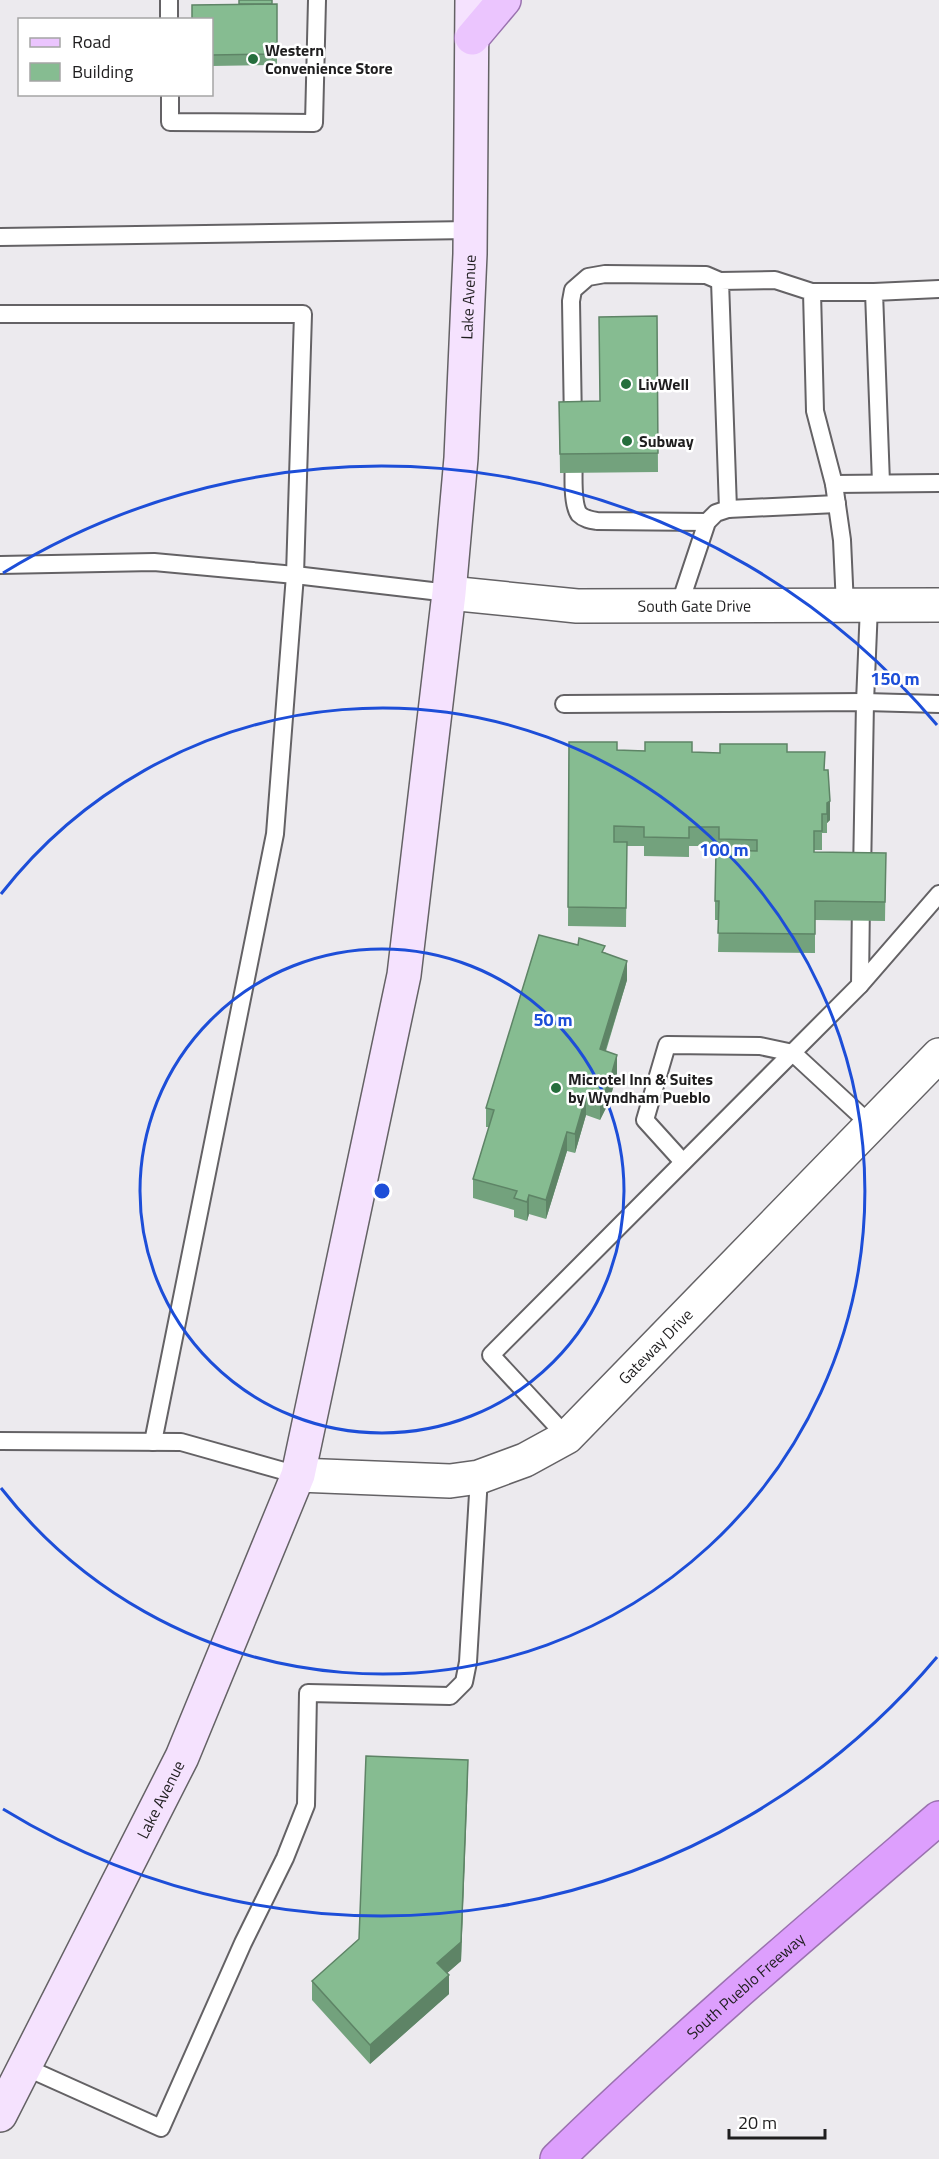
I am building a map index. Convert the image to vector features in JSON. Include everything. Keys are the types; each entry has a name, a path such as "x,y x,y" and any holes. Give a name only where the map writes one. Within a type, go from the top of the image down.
{"highway":[{"name":"South Pueblo Freeway","path":"557,2159 595,2121 738,1992 939,1818"}],"main road":[{"path":"472,39 504,0"}],"street":[{"name":"Lake Avenue","path":"0,2115 182,1757 298,1475 404,975 449,593 461,458 470,230 472,0"},
{"name":"South Gate Drive","path":"449,593 577,606 939,605"},
{"name":"Gateway Drive","path":"298,1475 450,1481 479,1477 525,1460 567,1437 939,1055"}],"lane":[{"path":"169,0 169,18"},
{"path":"170,96 170,122 314,123 317,0"},
{"path":"0,237 470,230"},
{"path":"707,522 597,521 586,519 578,513 574,491 571,301 573,290 580,282 588,277 605,274 706,275 720,280 775,280 813,292 939,289"},
{"path":"720,280 728,509"},
{"path":"813,292 815,411 834,484 842,540 857,606 865,702 860,985"},
{"path":"874,292 882,483"},
{"path":"0,314 303,314 295,575 275,834 153,1442"},
{"path":"834,484 939,483"},
{"path":"679,606 707,522 716,513 728,509 837,504"},
{"path":"0,565 154,562 295,575 449,593"},
{"path":"564,704 865,702 939,704"},
{"path":"567,1437 491,1355 860,985 939,894"},
{"path":"682,1162 645,1120 667,1045 760,1046 793,1053 872,1126"},
{"path":"0,1441 181,1442 298,1475"},
{"path":"25,2067 161,2128 243,1944 285,1858 306,1804 308,1693 450,1696 464,1682 468,1662 479,1477"}],"building":[{"path":"239,0 272,0 272,4 239,4"},
{"path":"277,4 277,54 213,55 213,18 192,18 192,5"},
{"path":"657,316 658,453 560,454 559,402 600,401 599,317"},
{"path":"569,742 617,742 617,750 645,751 645,742 692,742 692,752 720,753 720,744 787,744 787,752 825,752 824,770 828,770 830,801 827,803 827,814 822,814 822,831 814,831 814,852 886,853 885,902 815,901 815,934 718,933 719,901 715,901 716,850 757,851 757,840 719,839 719,827 689,827 689,838 644,837 644,827 614,826 614,842 627,842 626,908 568,907"},
{"name":"Microtel Inn & Suites by Wyndham Pueblo","path":"539,935 578,945 579,938 605,946 602,952 627,961 600,1049 617,1055 609,1083 600,1101 586,1096 575,1134 567,1132 546,1200 529,1195 527,1202 514,1198 517,1191 473,1179 494,1110 486,1108"},
{"path":"366,1756 468,1760 461,1942 437,1963 449,1975 370,2045 312,1981 359,1939"}],"place":[{"name":"Western Convenience Store","path":"253,59"},
{"name":"LivWell","path":"626,384"},
{"name":"Subway","path":"627,441"},
{"name":"Microtel Inn & Suites by Wyndham Pueblo","path":"556,1088"}]}
